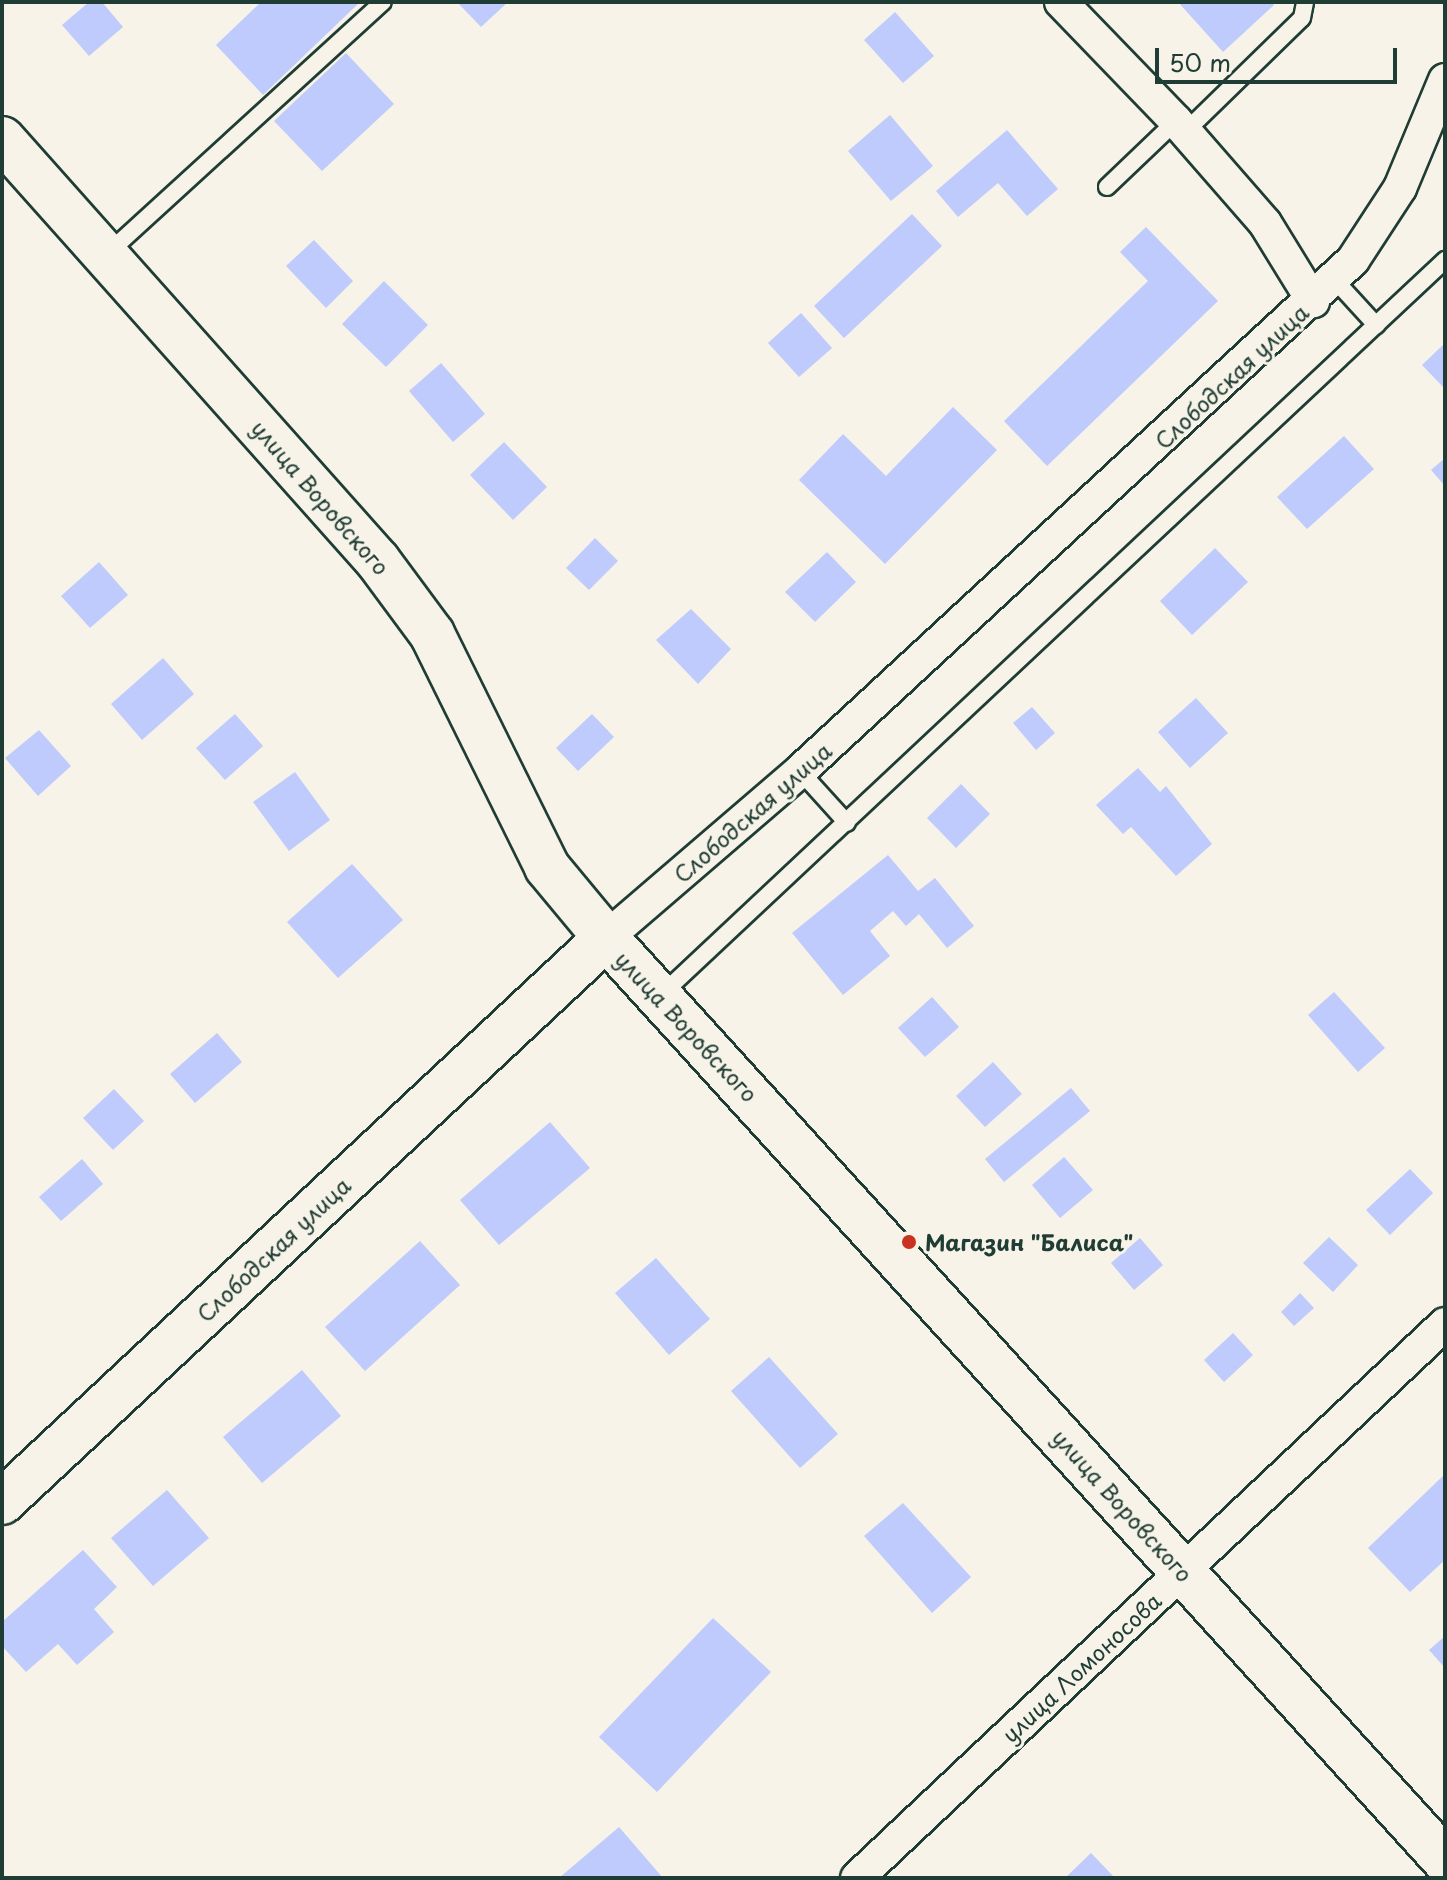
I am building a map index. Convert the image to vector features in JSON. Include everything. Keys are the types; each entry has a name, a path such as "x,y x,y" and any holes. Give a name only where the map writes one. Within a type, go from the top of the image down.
{"main road":[{"name":"улица Воровского","path":"3,142 108,253 378,561 423,622 547,867 606,938 1445,1860"},
{"name":"Слободская улица","path":"2,1502 606,938"}],"street":[{"path":"1061,2 1181,126 1323,290"},
{"name":"Слободская улица","path":"606,938 800,771 1323,290 1367,241 1400,188 1445,80"},
{"name":"улица Ломоносова","path":"857,1878 1445,1324"}],"lane":[{"path":"108,253 383,2"},
{"path":"1107,187 1302,18 1305,2"},
{"path":"661,996 1445,260"},
{"path":"1323,290 1376,325"},
{"path":"800,771 847,823"}],"building":[{"path":"89,2 102,2 123,27 89,56 62,25"},
{"path":"261,2 360,2 263,95 216,45"},
{"path":"457,2 508,2 481,27"},
{"path":"1178,2 1271,2 1274,5 1223,52"},
{"path":"895,12 934,56 903,83 864,40"},
{"path":"346,53 394,104 322,171 274,121"},
{"path":"890,115 933,166 891,201 848,151"},
{"path":"1007,130 1058,189 1027,216 998,183 958,217 936,191"},
{"path":"912,214 942,246 844,338 814,306"},
{"path":"1146,227 1218,301 1047,466 1004,421 1148,281 1120,252"},
{"path":"314,240 353,281 326,308 286,266"},
{"path":"384,281 428,325 386,367 342,324"},
{"path":"801,313 832,348 799,377 768,343"},
{"path":"1445,343 1445,389 1422,365"},
{"path":"441,363 485,414 453,442 409,391"},
{"path":"953,407 997,450 885,564 799,480 843,434 886,476"},
{"path":"1344,436 1374,469 1307,529 1277,497"},
{"path":"504,442 547,487 513,520 470,475"},
{"path":"1445,458 1445,486 1431,470"},
{"path":"595,538 618,561 589,590 566,568"},
{"path":"1215,548 1248,582 1192,635 1160,601"},
{"path":"827,552 856,582 815,622 785,592"},
{"path":"99,562 128,595 90,628 61,596"},
{"path":"691,609 731,649 698,684 656,640"},
{"path":"163,658 194,694 142,740 111,704"},
{"path":"1196,698 1228,733 1190,768 1158,732"},
{"path":"1032,707 1055,733 1036,750 1013,723"},
{"path":"235,714 263,746 225,780 196,748"},
{"path":"592,714 614,737 578,771 556,748"},
{"path":"39,730 71,766 38,796 5,758"},
{"path":"1138,768 1160,792 1166,786 1212,844 1176,876 1131,827 1123,834 1096,805"},
{"path":"295,772 330,820 289,851 253,802"},
{"path":"961,784 990,814 956,848 927,818"},
{"path":"888,855 918,891 935,878 974,926 947,948 919,914 906,926 893,911 870,931 890,956 843,995 792,933"},
{"path":"352,864 403,920 338,978 287,922"},
{"path":"1334,992 1385,1048 1358,1072 1308,1015"},
{"path":"932,997 959,1027 925,1057 898,1028"},
{"path":"217,1033 242,1062 195,1103 170,1074"},
{"path":"993,1062 1022,1094 985,1127 956,1096"},
{"path":"1071,1088 1090,1111 1004,1182 985,1159"},
{"path":"114,1089 144,1121 113,1150 83,1118"},
{"path":"550,1122 590,1168 499,1245 460,1200"},
{"path":"1064,1157 1093,1190 1060,1218 1032,1185"},
{"path":"82,1159 103,1184 61,1221 39,1197"},
{"path":"1410,1169 1433,1193 1390,1235 1366,1210"},
{"path":"1329,1237 1358,1265 1333,1292 1303,1263"},
{"path":"1140,1238 1163,1265 1134,1290 1111,1263"},
{"path":"420,1241 460,1285 365,1371 325,1327"},
{"path":"656,1258 710,1319 669,1355 615,1293"},
{"path":"1300,1293 1314,1308 1294,1326 1281,1312"},
{"path":"1233,1333 1253,1355 1224,1382 1204,1360"},
{"path":"769,1357 838,1434 800,1468 731,1391"},
{"path":"302,1370 341,1416 262,1483 223,1437"},
{"path":"1445,1474 1445,1560 1410,1592 1368,1548"},
{"path":"167,1490 209,1538 153,1586 111,1538"},
{"path":"903,1503 971,1577 932,1613 864,1536"},
{"path":"83,1550 117,1587 94,1609 114,1632 77,1665 58,1644 26,1672 2,1646 2,1622"},
{"path":"713,1618 771,1672 657,1792 599,1737"},
{"path":"1445,1636 1445,1668 1429,1650"},
{"path":"619,1827 663,1878 559,1878"},
{"path":"1091,1853 1115,1878 1065,1878"}],"place":[{"name":"Магазин \"Балиса\"","path":"909,1242"}]}
